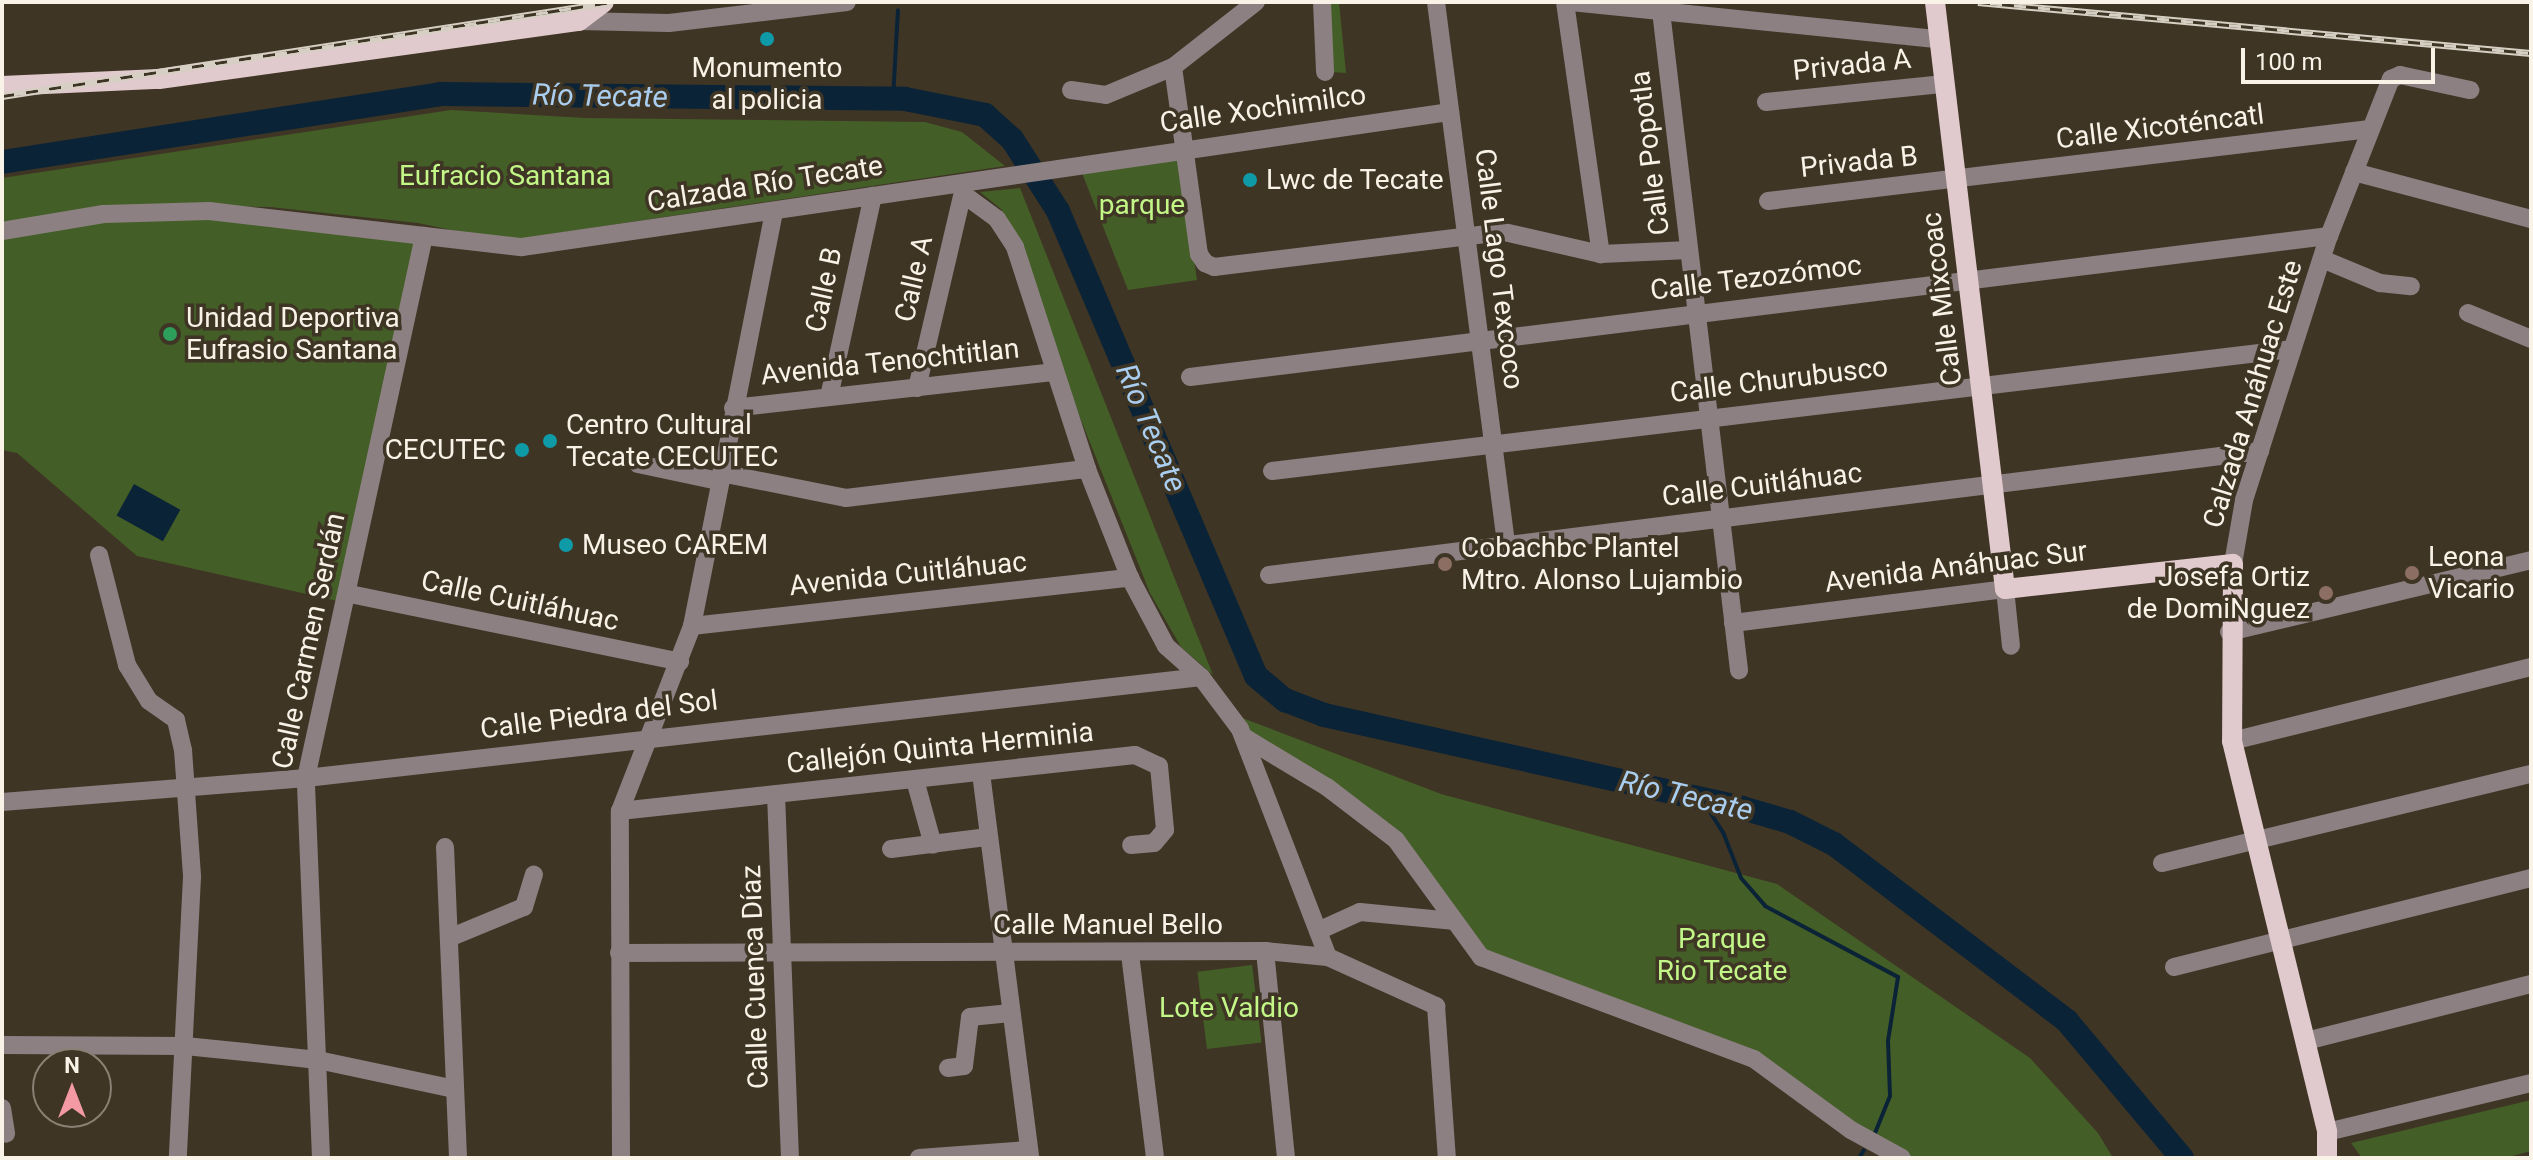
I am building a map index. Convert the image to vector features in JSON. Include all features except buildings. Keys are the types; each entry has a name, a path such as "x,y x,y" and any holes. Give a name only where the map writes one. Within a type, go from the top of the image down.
{"main road":[{"path":"2,86 159,79 579,21 604,2"},
{"name":"Calle Mixcoac","path":"1935,2 2005,589"},
{"name":"Avenida Anáhuac Sur","path":"2005,589 2233,564"},
{"name":"Calzada Anáhuac Este","path":"2233,564 2229,632 2232,741 2327,1132 2327,1158"}],"street":[{"path":"579,21 669,23 847,2"},
{"path":"1071,90 1106,95 1173,71 1256,2"},
{"path":"1322,2 1325,72"},
{"name":"Calle Lago Texcoco","path":"1436,2 1506,543"},
{"path":"1601,254 1568,2 1938,39"},
{"name":"Calle Popotla","path":"1661,11 1739,670"},
{"path":"1173,71 1199,254 1205,263 1214,267 1467,236 1523,233 1601,254 1689,250"},
{"name":"Calzada Anáhuac Este","path":"2233,564 2260,451 2292,349 2329,236 2391,79 2400,75 2470,90"},
{"name":"Privada A","path":"1766,102 1944,84"},
{"name":"Calle Xochimilco","path":"1012,177 1184,148 1450,112"},
{"name":"Calle Xicoténcatl","path":"1956,180 2370,129"},
{"path":"2354,172 2531,219"},
{"name":"Calzada Río Tecate","path":"2,231 159,210 277,216 522,247 873,196 964,188 1012,177"},
{"name":"Privada B","path":"1768,201 1956,180"},
{"path":"964,188 997,219 1015,247 1053,372 1130,578 1166,646 1201,677 1244,737 1328,957"},
{"name":"Calle A","path":"917,388 964,188"},
{"name":"Calle B","path":"829,397 873,196"},
{"path":"621,1158 620,811 652,736 692,626 774,211"},
{"name":"Calle Carmen Serdán","path":"321,1158 306,778 350,594 424,236"},
{"name":"Calle Tezozómoc","path":"1190,377 1478,338 2329,236"},
{"path":"2322,259 2380,283 2411,286"},
{"path":"2468,313 2531,339"},
{"name":"Calle Churubusco","path":"1272,471 1980,383 2292,349"},
{"name":"Avenida Tenochtitlan","path":"733,408 1053,372"},
{"name":"Calle Cuitláhuac","path":"1269,575 2260,451"},
{"path":"638,464 846,498 1087,469"},
{"path":"99,555 136,686 169,713 180,729 192,877 178,1158"},
{"path":"2229,632 2531,560"},
{"name":"Avenida Cuitláhuac","path":"692,626 1130,578"},
{"path":"2005,589 2011,646"},
{"name":"Avenida Anáhuac Sur","path":"1733,623 2005,589"},
{"name":"Calle Cuitláhuac","path":"350,594 680,662"},
{"path":"2232,741 2531,667"},
{"name":"Calle Piedra del Sol","path":"2,802 306,778 652,736 1201,677"},
{"path":"1244,737 1327,787 1396,840 1481,957 1637,1012 1754,1059 1851,1130 1902,1158"},
{"name":"Callejón Quinta Herminia","path":"620,811 1147,757 1162,774 1165,830 1154,843 1131,845"},
{"path":"919,1158 1030,1154 981,773"},
{"path":"2162,863 2257,843 2531,774"},
{"path":"915,780 933,845"},
{"name":"Calle Cuenca Díaz","path":"776,794 790,1158"},
{"path":"891,849 988,837"},
{"path":"445,847 458,1158"},
{"path":"449,938 524,907 534,875"},
{"path":"2174,967 2531,878"},
{"path":"1318,931 1360,912 1453,921"},
{"path":"1265,951 1286,1158"},
{"name":"Calle Manuel Bello","path":"619,953 1130,954 1265,951 1328,957 1436,1006 1447,1158"},
{"path":"1130,954 1155,1158"},
{"path":"2306,1041 2531,984"},
{"path":"948,1068 964,1066 970,1017 1011,1013"},
{"path":"2,1045 185,1046 318,1060 454,1089"},
{"path":"2327,1132 2531,1083"},
{"path":"2,1108 6,1134"}],"green space":[{"path":"1325,2 1339,2 1346,73 1330,72"},
{"name":"Eufracio Santana","path":"451,110 585,118 925,122 962,132 1005,166 504,241 418,223 270,207 161,205 2,224 2,178"},
{"name":"parque","path":"1179,155 1197,280 1128,290 1080,168"},
{"path":"1020,188 1213,675 1181,647 1150,593 1069,390 1025,251 1001,209 980,192"},
{"name":"Unidad Deportiva Eufrasio Santana","path":"175,207 418,238 342,602 137,556 17,453 2,450 2,227"},
{"name":"Parque Rio Tecate","path":"1232,714 1441,794 1777,884 2030,1058 2098,1133 2113,1158 1891,1158 1781,1078 1477,951 1417,862 1266,749"},
{"name":"Lote Valdio","path":"1252,965 1262,1042 1207,1049 1197,972"},
{"path":"2531,1100 2531,1151 2505,1158 2362,1158 2351,1143"}],"water":[{"path":"134,484 180,510 163,541 117,515"}],"waterway":[{"path":"893,99 898,10"},
{"name":"Río Tecate","path":"2,162 441,94 905,99 985,115 1012,139 1058,211 1256,676 1285,700 1324,715 1742,808 1790,822 1834,844 2067,1021 2182,1158"},
{"path":"1702,799 1723,832 1741,878 1765,906 1898,977 1888,1041 1890,1096 1875,1133"},
{"path":"1859,1158 1864,1150"}],"railway":[{"path":"2,96 612,2"},
{"path":"1978,2 2531,53"}],"place":[{"name":"Monumento al policia","path":"767,39"},
{"name":"Lwc de Tecate","path":"1250,180"},
{"name":"Unidad Deportiva Eufrasio Santana","path":"170,334"},
{"name":"Centro Cultural Tecate CECUTEC","path":"550,441"},
{"name":"CECUTEC","path":"522,450"},
{"name":"Museo CAREM","path":"566,545"},
{"name":"Cobachbc Plantel Mtro. Alonso Lujambio","path":"1445,564"},
{"name":"Leona Vicario","path":"2412,573"},
{"name":"Josefa Ortiz de DomiNguez","path":"2326,593"}]}
